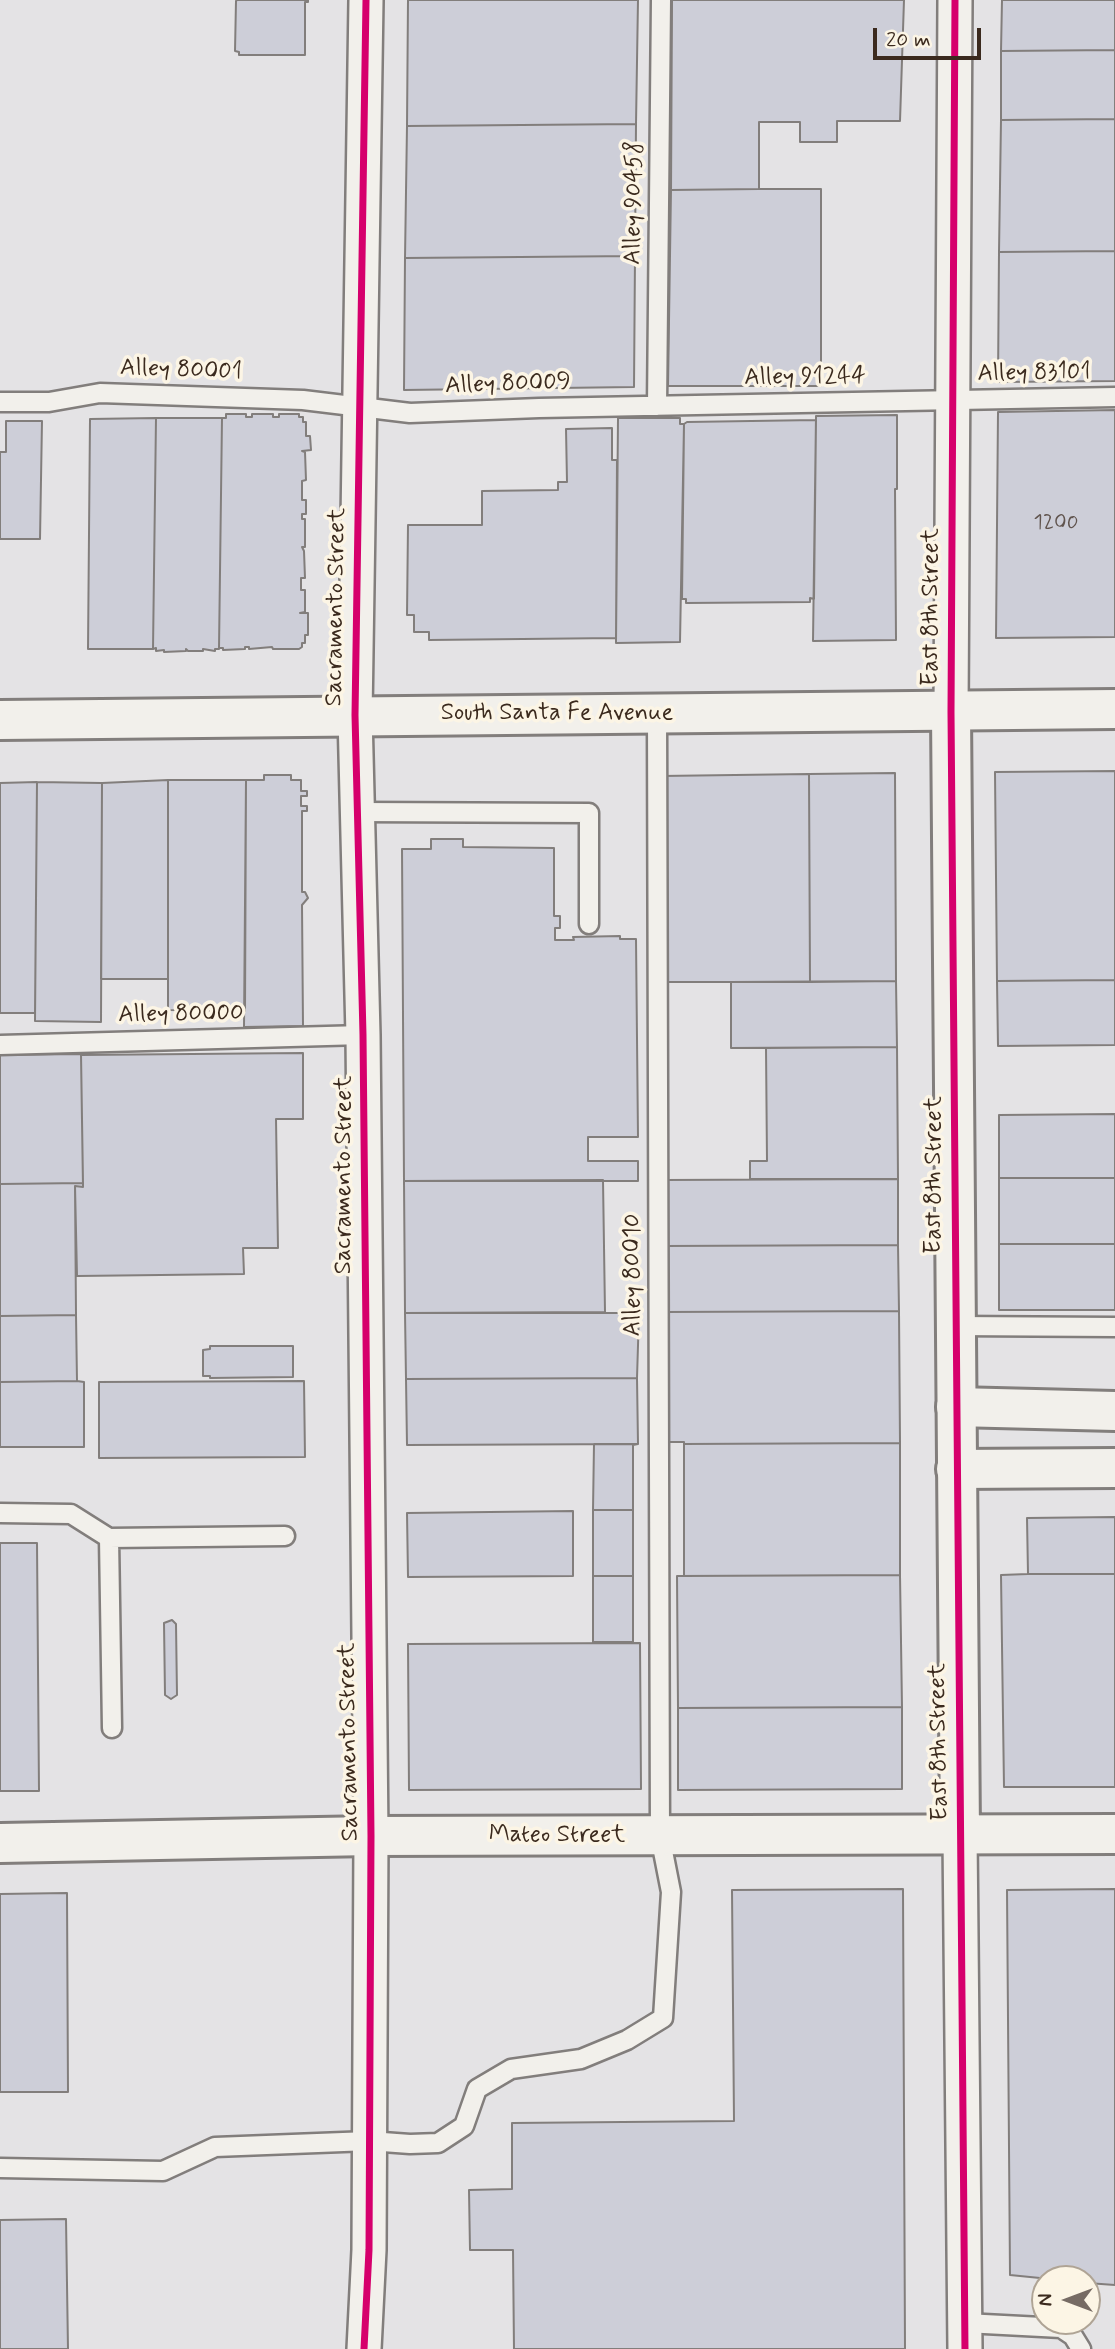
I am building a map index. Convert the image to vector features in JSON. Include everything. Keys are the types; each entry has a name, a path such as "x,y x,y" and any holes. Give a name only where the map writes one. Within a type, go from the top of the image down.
{"main road":[{"name":"South Santa Fe Avenue","path":"0,720 1115,709"},
{"name":"East 8th Street","path":"951,712 960,1835"},
{"path":"956,1407 1115,1411"},
{"path":"956,1469 1115,1468"},
{"name":"Mateo Street","path":"0,1843 371,1836 1115,1834"}],"street":[{"name":"Sacramento Street","path":"364,2349 369,2250 371,1836 363,1035 355,715 366,0"},
{"name":"East 8th Street","path":"951,712 955,0"},
{"name":"East 8th Street","path":"960,1835 965,2336"}],"lane":[{"name":"Alley 90458","path":"657,406 662,0"},
{"name":"Alley 80001","path":"0,402 49,402 100,393 303,400 360,408"},
{"name":"Alley 83101","path":"953,400 1115,397"},
{"name":"Alley 91244","path":"657,406 953,400"},
{"name":"Alley 80009","path":"360,408 410,413 657,406"},
{"name":"Alley 80010","path":"369,2141 438,2143 464,2126 477,2089 511,2069 581,2059 627,2040 663,2018 671,1892 660,1836 657,714"},
{"path":"357,812 589,813 589,924"},
{"name":"Alley 80000","path":"0,1045 363,1035"},
{"path":"955,1326 1115,1327"},
{"path":"0,1514 71,1514 109,1538 285,1536"},
{"path":"109,1538 112,1728"},
{"path":"0,2168 163,2171 215,2147 369,2141"},
{"path":"965,2336 1061,2328 1073,2336 1081,2349"}],"building":[{"path":"237,0 308,0 305,2 305,55 239,55 239,52 235,51"},
{"path":"408,0 638,0 636,124 407,126"},
{"path":"672,0 904,0 900,121 837,121 837,142 800,142 800,122 759,122 759,189 671,190"},
{"path":"1002,0 1115,0 1115,50 1001,51"},
{"path":"1115,50 1115,119 1001,120 1001,51"},
{"path":"1115,119 1115,251 999,252 1001,120"},
{"path":"636,124 635,256 405,258 407,126"},
{"path":"821,189 821,386 668,386 671,190"},
{"path":"1115,251 1115,381 998,382 999,252"},
{"path":"635,256 634,387 404,390 405,258"},
{"path":"1115,410 1115,637 996,638 998,412"},
{"path":"226,414 246,414 246,417 252,417 252,414 273,414 273,417 279,417 279,414 299,414 299,417 303,417 303,422 306,422 306,436 310,436 311,450 302,451 305,452 306,480 302,481 302,500 306,500 306,514 302,514 302,519 305,519 305,547 302,547 305,578 301,578 301,590 305,590 305,612 300,613 308,613 308,635 305,635 305,643 302,643 299,649 219,648 222,418 226,418"},
{"path":"897,415 896,640 813,641 816,416"},
{"path":"156,418 222,418 219,649 215,651 186,649 164,652 153,649"},
{"path":"156,418 153,649 88,649 90,419"},
{"path":"618,418 680,418 680,424 684,424 680,642 616,643"},
{"path":"816,420 814,599 810,598 810,602 686,603 686,599 682,599 684,424"},
{"path":"6,421 42,421 40,539 0,539 0,452 6,452"},
{"path":"612,428 612,460 617,460 616,638 429,640 429,632 414,632 414,615 407,615 408,525 482,525 482,491 558,490 558,482 567,482 566,429"},
{"path":"1115,771 1115,980 997,981 995,772"},
{"path":"895,773 896,981 810,982 809,774"},
{"path":"809,774 810,982 663,982 661,776"},
{"path":"264,775 291,775 291,780 301,780 301,791 307,791 307,796 301,796 301,806 307,806 307,811 302,811 302,892 305,892 308,898 302,905 303,1026 244,1027 246,780 264,780"},
{"path":"168,780 168,979 101,979 102,783"},
{"path":"168,780 246,780 245,1011 168,1010"},
{"path":"37,782 35,1013 0,1013 0,783"},
{"path":"37,782 102,783 101,1022 35,1021"},
{"path":"431,839 463,839 463,847 554,848 554,916 560,916 560,928 555,928 555,940 620,936 620,939 636,939 638,1137 588,1137 588,1161 638,1161 638,1181 404,1181 402,849 431,849"},
{"path":"1115,980 1115,1045 998,1046 997,981"},
{"path":"896,981 897,1047 731,1048 731,982"},
{"path":"897,1047 898,1179 750,1179 750,1161 767,1161 766,1048"},
{"path":"303,1053 303,1119 276,1119 278,1248 243,1248 244,1274 77,1276 75,1186 83,1187 81,1055"},
{"path":"81,1054 83,1183 0,1184 0,1055"},
{"path":"1115,1114 1115,1178 999,1178 999,1115"},
{"path":"999,1178 1115,1178 1115,1244 999,1244"},
{"path":"898,1179 898,1245 665,1246 665,1180"},
{"path":"603,1180 605,1312 405,1313 404,1181"},
{"path":"83,1183 83,1187 75,1186 76,1315 0,1316 0,1184"},
{"path":"999,1244 1115,1244 1115,1310 999,1310"},
{"path":"898,1245 899,1311 665,1312 665,1246"},
{"path":"899,1311 900,1443 666,1442 665,1312"},
{"path":"405,1313 639,1313 637,1378 406,1379"},
{"path":"76,1315 77,1381 0,1382 0,1316"},
{"path":"210,1346 293,1346 293,1377 203,1376 203,1350 210,1349"},
{"path":"637,1378 638,1444 407,1445 406,1379"},
{"path":"304,1381 305,1457 99,1458 99,1382"},
{"path":"0,1382 84,1382 84,1447 0,1447"},
{"path":"900,1443 900,1575 684,1576 684,1444"},
{"path":"594,1444 638,1444 633,1445 633,1510 593,1510"},
{"path":"593,1510 633,1510 633,1576 593,1576"},
{"path":"573,1511 573,1576 408,1577 407,1513"},
{"path":"1115,1517 1115,1574 1028,1574 1027,1518"},
{"path":"0,1543 37,1543 39,1791 0,1791"},
{"path":"1115,1574 1115,1787 1004,1787 1001,1575"},
{"path":"900,1575 902,1707 678,1708 677,1576"},
{"path":"593,1576 633,1576 633,1642 593,1642"},
{"path":"172,1620 176,1624 177,1695 171,1699 165,1695 164,1623"},
{"path":"640,1643 641,1789 409,1790 408,1644"},
{"path":"902,1707 902,1789 678,1790 678,1708"},
{"path":"903,1889 905,2349 514,2349 513,2250 470,2250 469,2190 512,2189 512,2123 734,2121 732,1890"},
{"path":"1115,1889 1115,2285 1101,2284 1101,2265 1031,2265 1031,2277 1010,2275 1007,1890"},
{"path":"67,1893 68,2092 0,2092 0,1894"},
{"path":"66,2219 68,2349 0,2349 0,2220"}],"cycle path":[{"path":"364,2349 369,2250 371,1836 363,1035 355,715 366,0"},
{"path":"955,0 951,712 965,2349"}]}
